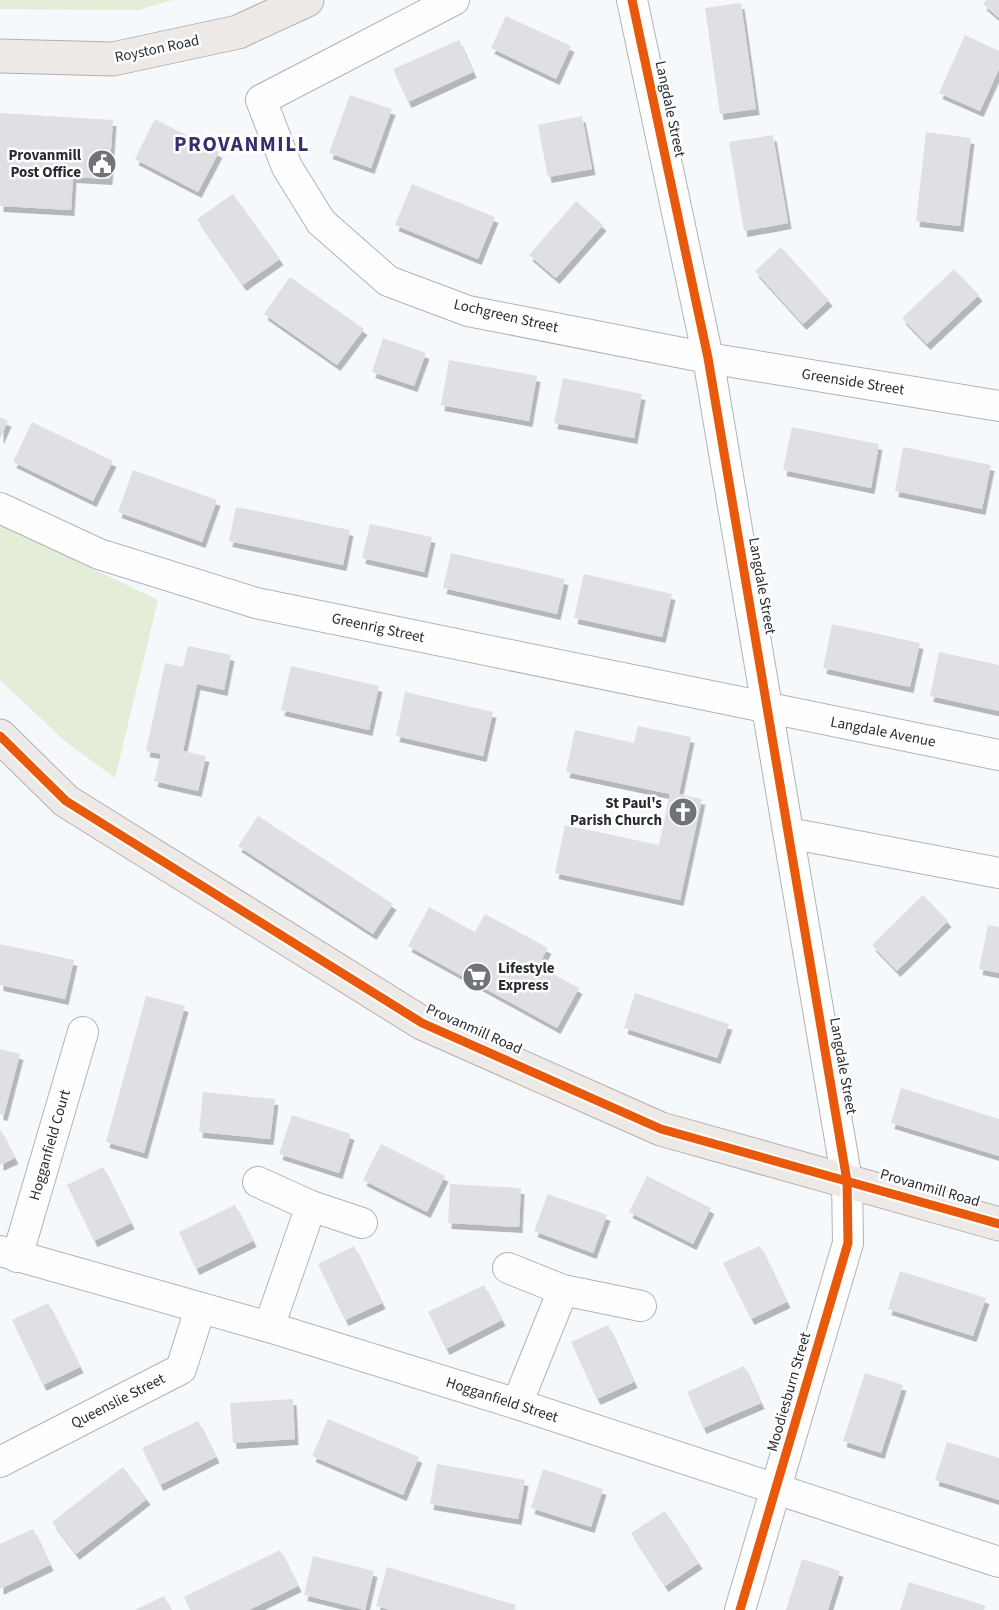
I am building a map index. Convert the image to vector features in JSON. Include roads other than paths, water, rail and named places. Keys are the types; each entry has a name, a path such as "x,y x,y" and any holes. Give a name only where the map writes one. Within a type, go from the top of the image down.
{"main road":[{"name":"Royston Road","path":"0,56 113,59 238,32 307,0"},
{"name":"Provanmill Road","path":"0,736 66,801 422,1023 661,1129 999,1224"}],"street":[{"name":"Lochgreen Street","path":"454,0 261,100 287,167 321,222 388,281 468,310 708,358"},
{"name":"Langdale Street","path":"632,0 708,358 847,1181"},
{"name":"Greenside Street","path":"708,358 999,406"},
{"name":"Greenrig Street","path":"0,508 99,554 256,603 768,709"},
{"name":"Langdale Avenue","path":"768,709 999,755"},
{"path":"789,833 999,873"},
{"name":"Hogganfield Court","path":"9,1254 83,1032"},
{"name":"Moodiesburn Street","path":"740,1610 848,1243 847,1181"},
{"path":"258,1182 311,1206 362,1223"},
{"path":"269,1327 311,1206"},
{"name":"Hogganfield Street","path":"9,1254 269,1327 517,1404 999,1562"},
{"path":"508,1268 563,1290 641,1306"},
{"path":"517,1404 563,1290"},
{"name":"Queenslie Street","path":"0,1462 181,1369 200,1309"}],"place":[{"name":"Provanmill Post Office","path":"102,164"},
{"name":"St Paul's Parish Church","path":"683,812"},
{"name":"Lifestyle Express","path":"477,977"}],"district":[{"name":"PROVANMILL","path":"242,144"}]}
